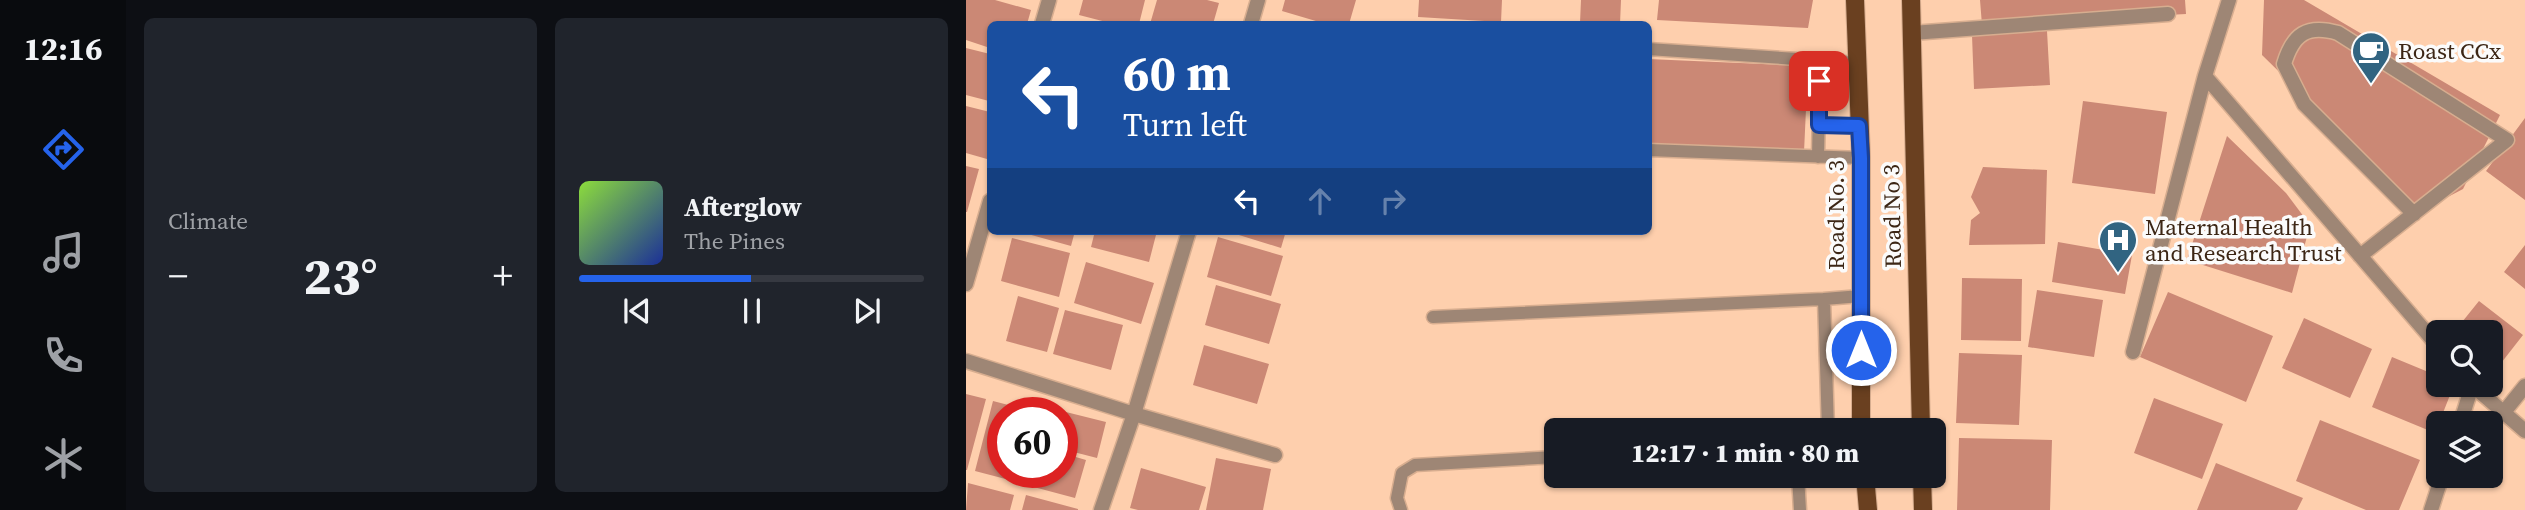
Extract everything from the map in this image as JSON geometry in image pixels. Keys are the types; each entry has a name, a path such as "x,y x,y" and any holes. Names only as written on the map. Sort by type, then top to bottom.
{"main road":[{"name":"Road No. 3","path":"1855,0 1861,158 1861,418"},
{"name":"Road No 3","path":"1911,0 1921,418"},
{"path":"1866,488 1868,510"},
{"path":"1922,488 1923,510"}],"street":[{"path":"1043,21 1049,0"},
{"path":"1252,21 1258,0"},
{"path":"2133,352 2205,76 2229,0"},
{"path":"1912,33 2168,13"},
{"path":"2361,256 2414,214 2507,140 2338,33 2323,29 2310,31 2297,38 2290,46 2284,64 2304,104 2414,214"},
{"path":"2205,76 2426,332"},
{"path":"966,284 987,211"},
{"path":"1101,510 1134,414 1188,235"},
{"path":"966,361 1275,455"},
{"path":"2504,412 2525,386"},
{"path":"2486,397 2525,430"},
{"path":"2431,510 2438,488"}],"lane":[{"path":"1652,49 1857,63"},
{"path":"1818,157 1820,59"},
{"path":"1819,125 1859,126"},
{"path":"1652,150 1861,158"},
{"path":"1433,317 1861,296"},
{"path":"1824,299 1828,418"},
{"path":"1401,510 1396,498 1402,473 1415,465 1544,458"},
{"path":"1799,488 1800,510"}],"building":[{"path":"966,0 995,0 1031,10 1028,21 987,21 987,47 966,40"},
{"path":"1083,0 1145,0 1140,21 1102,21 1079,15"},
{"path":"1157,0 1207,0 1219,3 1214,21 1151,21"},
{"path":"1285,0 1356,0 1350,21 1316,21 1282,11"},
{"path":"1419,0 1502,0 1501,21 1418,17"},
{"path":"1581,0 1621,0 1620,21 1580,21"},
{"path":"1659,0 1813,0 1808,28 1657,20"},
{"path":"1980,0 2185,0 2186,14 1982,25"},
{"name":"Roast CCx","path":"2264,0 2304,0 2500,115 2463,189 2421,211 2262,55"},
{"path":"2047,31 2050,85 1974,89 1972,35"},
{"path":"966,48 987,53 987,100 966,95"},
{"path":"1652,59 1808,66 1804,152 1652,145"},
{"path":"2083,101 2167,112 2155,194 2072,183"},
{"path":"966,106 987,111 987,159 966,153"},
{"path":"2525,118 2525,200 2486,171"},
{"path":"2227,136 2286,193 2310,225 2292,293 2187,260"},
{"path":"966,166 979,169 967,212 966,212"},
{"path":"1983,167 2047,170 2045,244 1969,245 1971,220 1980,213 1971,197"},
{"path":"1031,235 1074,235 1071,246"},
{"path":"1094,235 1156,235 1149,262 1091,247"},
{"path":"1239,235 1285,235 1281,248"},
{"path":"1218,237 1283,256 1271,296 1207,277"},
{"path":"1012,238 1070,253 1059,297 1001,281"},
{"path":"2058,242 2132,255 2125,294 2052,282"},
{"path":"2525,245 2525,289 2504,272"},
{"path":"1086,262 1154,283 1141,324 1074,303"},
{"path":"1962,278 2022,279 2021,341 1961,340"},
{"path":"1216,285 1281,304 1269,344 1205,325"},
{"path":"2037,290 2103,300 2094,357 2028,347"},
{"path":"2168,292 2273,336 2246,402 2140,357"},
{"path":"1018,296 1059,308 1047,352 1006,341"},
{"path":"2479,301 2523,335 2503,361 2503,320 2464,320"},
{"path":"1065,310 1123,325 1111,370 1053,354"},
{"path":"2304,318 2372,349 2350,398 2282,368"},
{"path":"1204,345 1269,364 1257,404 1193,385"},
{"path":"1959,353 2022,355 2019,425 1956,423"},
{"path":"2392,357 2426,371 2426,397 2449,397 2444,411 2426,411 2426,429 2372,407"},
{"path":"966,394 986,399 967,470 966,470"},
{"path":"2154,398 2223,424 2202,479 2134,453"},
{"path":"1078,415 1106,422 1097,458 1078,453"},
{"path":"2320,420 2420,460 2399,510 2366,510 2296,481"},
{"path":"987,424 987,474 975,471"},
{"path":"1959,438 2052,440 2050,510 1957,510"},
{"path":"1078,458 1086,460 1078,488"},
{"path":"1216,458 1271,469 1263,510 1206,510"},
{"path":"2216,463 2303,498 2297,510 2197,510"},
{"path":"1141,468 1206,487 1199,510 1130,508"},
{"path":"968,483 1014,495 1010,510 966,510"},
{"path":"1038,488 1078,488 1075,498"},
{"path":"1026,495 1078,509 1078,510 1022,510"}],"place":[{"name":"Roast CCx","path":"2371,85"},
{"name":"Maternal Health and Research Trust","path":"2118,274"}],"route":[{"path":"1819,81 1819,125 1859,126 1861,350"}]}
